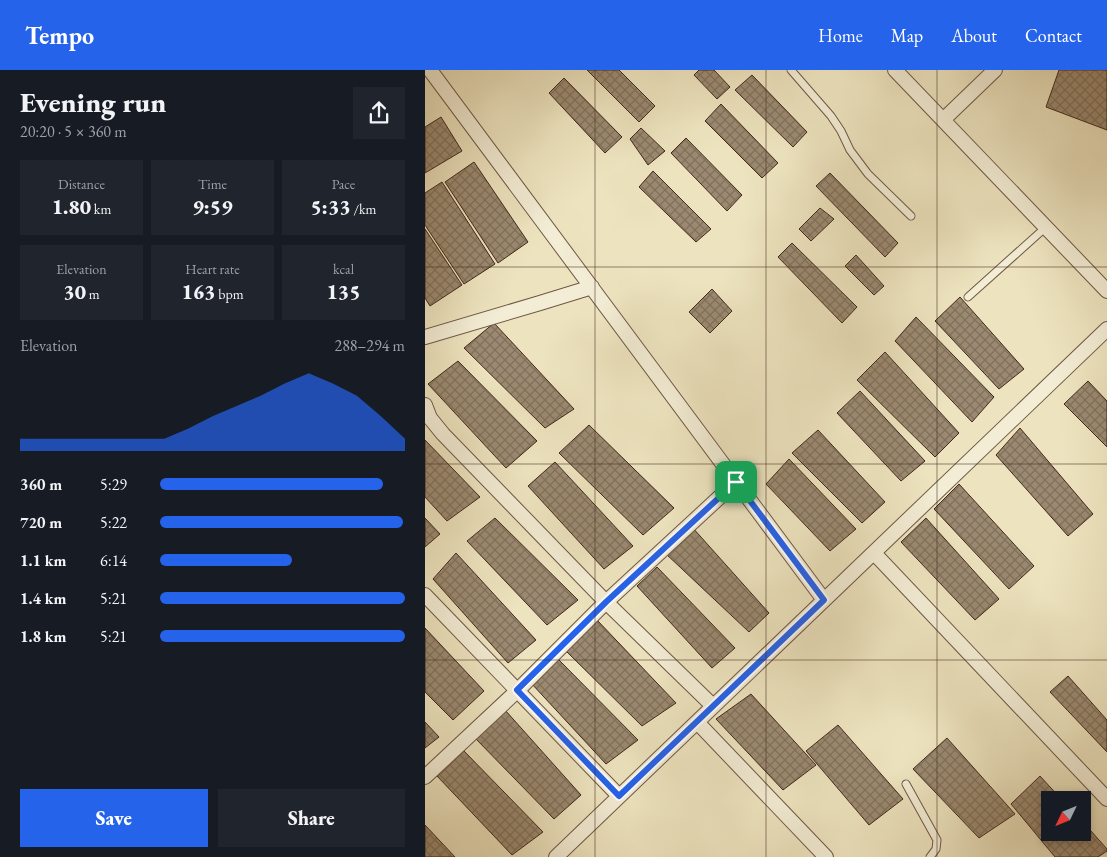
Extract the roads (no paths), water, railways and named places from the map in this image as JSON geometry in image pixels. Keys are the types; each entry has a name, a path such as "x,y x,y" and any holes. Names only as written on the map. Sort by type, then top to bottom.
{"street":[{"path":"430,70 824,600"},
{"path":"895,70 1107,291"},
{"path":"943,120 995,70"},
{"path":"425,337 592,287"},
{"path":"556,857 1107,329"},
{"path":"425,405 430,418 443,434 606,602 713,706"},
{"path":"425,777 606,602 736,482"},
{"path":"874,553 1107,799"},
{"path":"425,595 619,796"},
{"path":"697,722 826,857"}],"lane":[{"path":"791,70 831,116 841,131 849,150 868,174 911,216"},
{"path":"968,297 1046,227"},
{"path":"906,784 937,840 937,849 930,857"}]}
